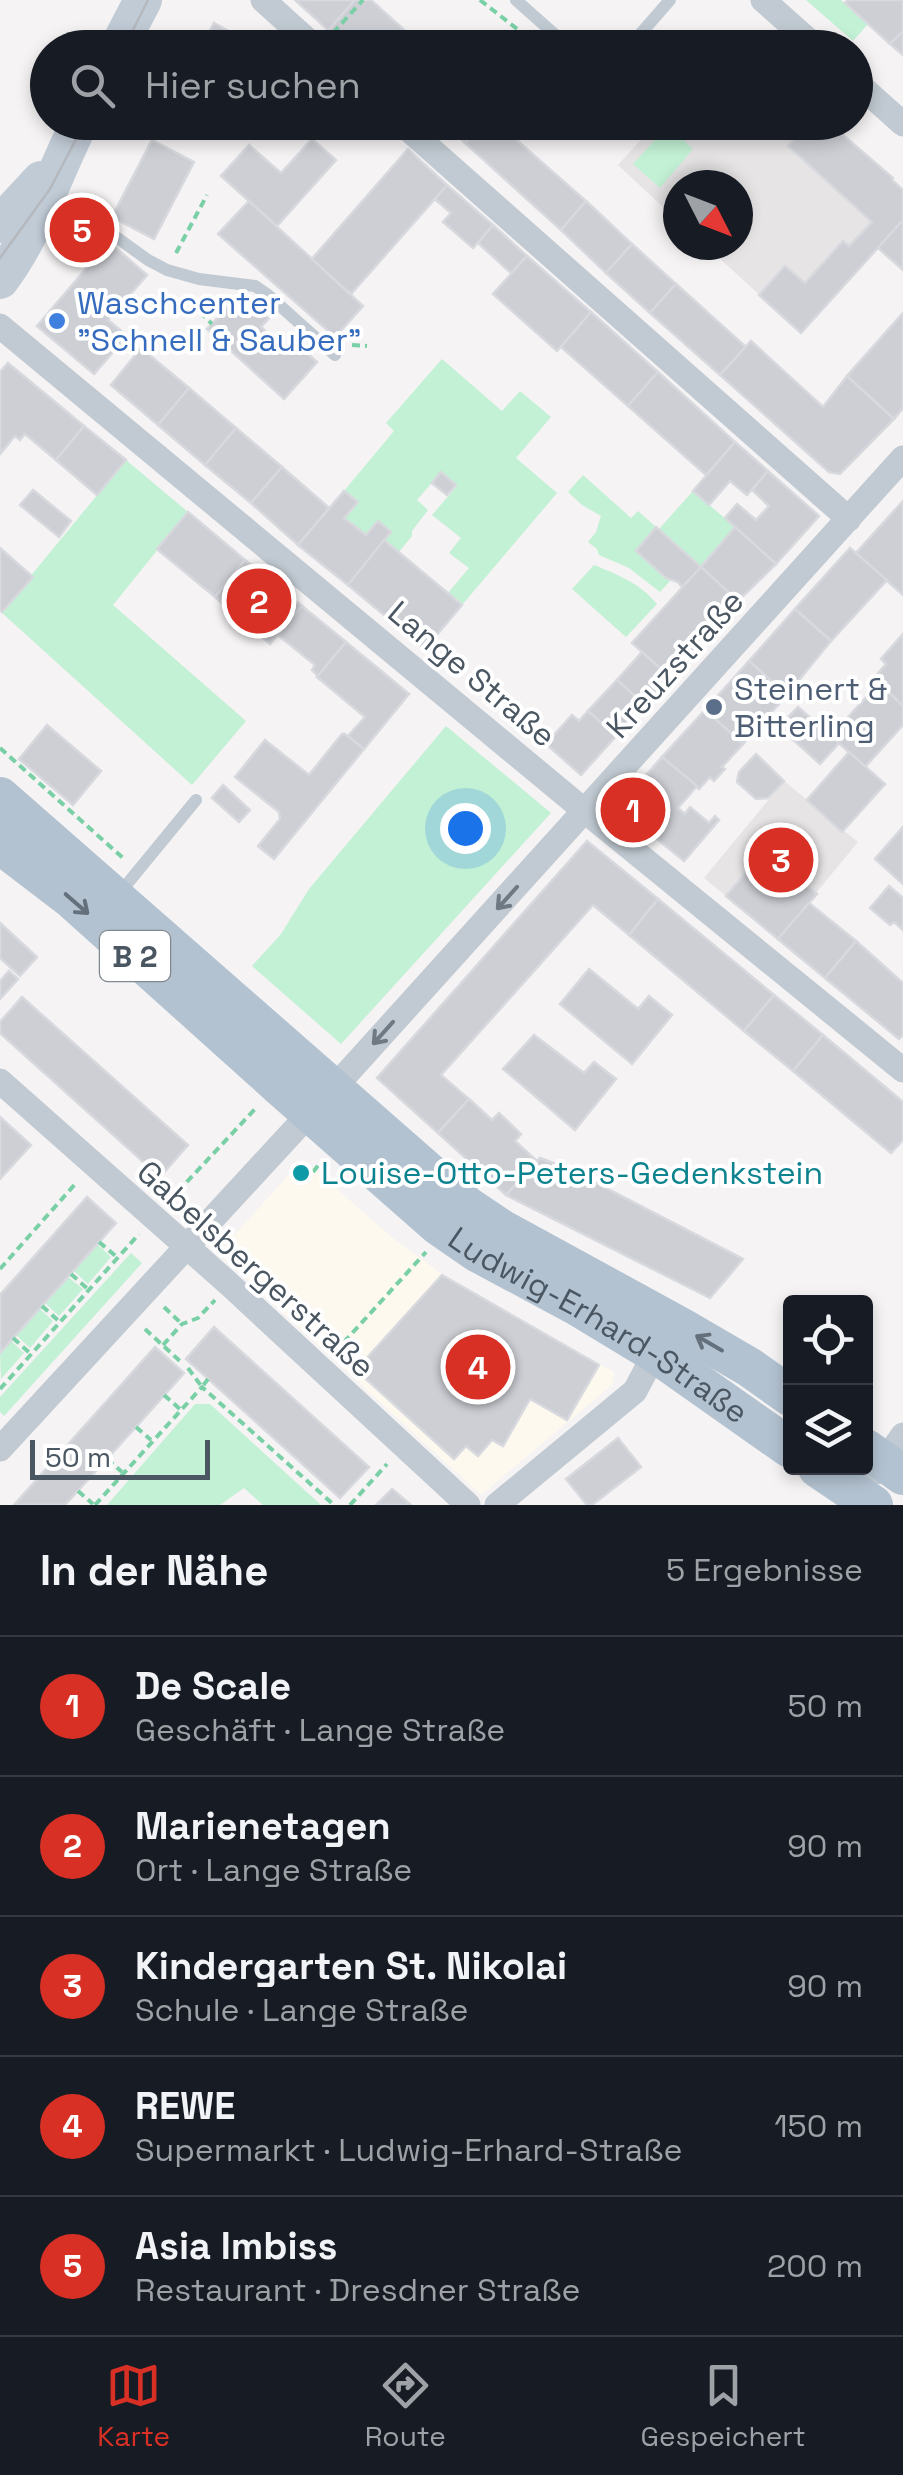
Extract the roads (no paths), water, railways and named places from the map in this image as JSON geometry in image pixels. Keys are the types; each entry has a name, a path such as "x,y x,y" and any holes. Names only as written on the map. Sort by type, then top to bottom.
{"main road":[{"path":"127,30 143,0"},
{"path":"0,280 71,140"},
{"name":"Ludwig-Erhard-Straße","path":"0,796 116,897 446,1230 477,1252 654,1353 783,1443"},
{"name":"Ludwig-Erhard-Straße","path":"0,844 321,1102 468,1208 749,1366 783,1391"},
{"path":"828,1475 867,1502"}],"street":[{"path":"263,0 303,30"},
{"path":"763,0 797,30"},
{"path":"873,97 903,124"},
{"path":"420,140 849,520"},
{"name":"Lange Straße","path":"0,326 903,1070"},
{"name":"Kreuzstraße","path":"2,1444 586,812 903,458"},
{"name":"Gabelsbergerstraße","path":"0,1081 230,1284 468,1505"},
{"path":"497,1505 635,1390 654,1353"},
{"path":"867,1502 889,1455"}],"lane":[{"path":"516,0 550,30"},
{"path":"644,30 670,0"},
{"path":"285,30 289,23"},
{"path":"55,174 84,212 148,260 198,279 255,286 335,355"},
{"path":"116,897 196,800"}],"tram line":[{"path":"133,30 148,0"},
{"path":"0,258 50,189 76,140"}],"place":[{"name":"Asia Imbiss","path":"82,230"},
{"name":"Waschcenter \"Schnell & Sauber\"","path":"57,321"},
{"name":"Marienetagen","path":"259,601"},
{"name":"Steinert & Bitterling","path":"714,707"},
{"name":"De Scale","path":"633,810"},
{"name":"Kindergarten St. Nikolai","path":"781,860"},
{"name":"Louise-Otto-Peters-Gedenkstein","path":"301,1173"},
{"name":"REWE","path":"478,1367"}]}
